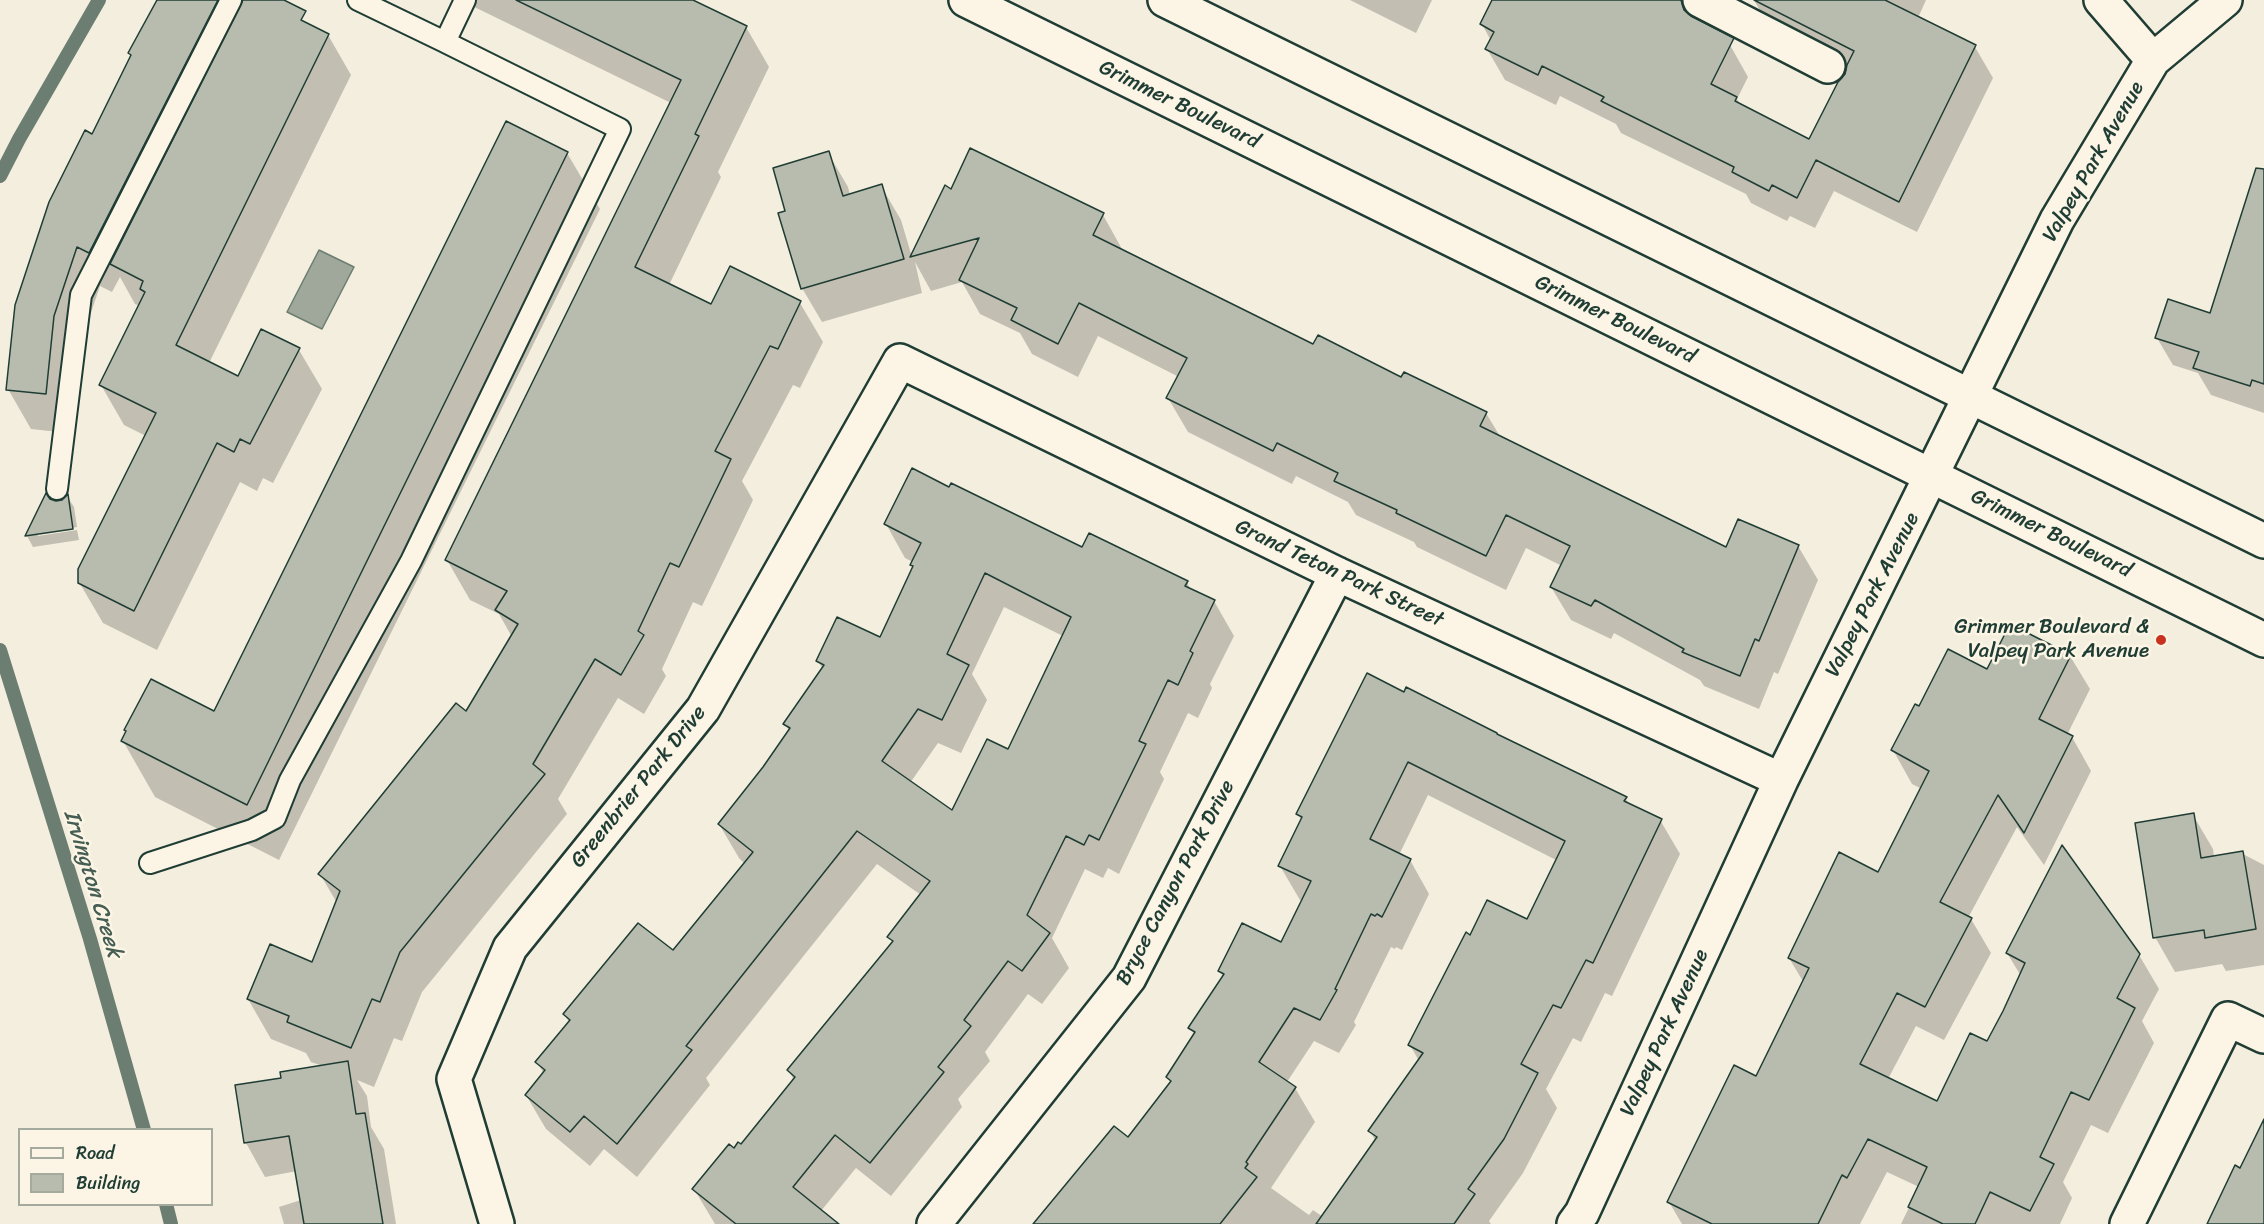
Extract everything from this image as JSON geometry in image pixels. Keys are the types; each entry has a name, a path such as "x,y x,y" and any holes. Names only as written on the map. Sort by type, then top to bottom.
{"street":[{"name":"Grimmer Boulevard","path":"966,0 2264,640"},
{"path":"1165,0 2264,541"},
{"path":"1700,0 1828,66"},
{"path":"2101,0 2153,60"},
{"name":"Valpey Park Avenue","path":"1585,1220 1780,780 1933,475 2057,220 2153,60 2226,0"},
{"name":"Grand Teton Park Street","path":"900,361 1337,574 1780,780"},
{"name":"Greenbrier Park Drive","path":"497,1224 454,1078 510,948 703,709 900,361"},
{"name":"Bryce Canyon Park Drive","path":"934,1224 1129,978 1337,574"},
{"path":"2127,1224 2228,1019 2264,1036"}],"lane":[{"path":"57,489 81,295 231,0"},
{"path":"150,864 252,830 275,818 290,780 411,561 620,129 358,0"},
{"path":"445,42 465,0"}],"shaded area":[{"path":"319,250 354,267 322,329 287,312"}],"building":[{"path":"157,0 218,0 89,253 77,247 54,316 46,394 6,390 15,305 49,202 85,130 92,134 131,55 128,53"},
{"path":"243,0 284,0 306,11 301,20 329,34 176,345 238,376 261,329 300,348 250,444 240,439 234,452 217,443 134,611 78,583 78,569 156,413 99,385 145,292 140,289 143,281 110,264"},
{"path":"516,0 693,0 747,26 695,134 699,136 635,267 711,304 730,266 801,301 778,349 770,346 715,451 731,459 679,567 670,563 638,631 644,635 621,675 595,659 533,764 545,774 400,952 380,1002 372,999 351,1048 287,1022 289,1016 247,999 270,944 312,962 340,891 318,874 456,703 466,711 518,624 495,610 507,591 445,560 681,80"},
{"path":"1492,0 1681,0 1684,10 1691,16 1734,38 1711,84 1737,97 1735,101 1809,139 1838,82 1845,74 1854,51 1754,0 1885,0 1976,45 1899,202 1816,160 1797,198 1772,185 1769,191 1732,172 1734,167 1601,101 1604,97 1542,66 1538,75 1485,49 1494,32 1480,24"},
{"path":"506,121 568,152 247,805 121,741 126,731 124,730 151,679 214,711"},
{"path":"970,148 1104,213 1093,235 1313,344 1318,335 1401,377 1404,372 1487,412 1480,426 1726,547 1738,519 1799,545 1759,641 1755,639 1740,676 1682,652 1684,649 1595,600 1591,606 1550,587 1570,546 1506,515 1486,556 1396,513 1397,510 1334,481 1338,473 1277,443 1273,451 1166,398 1187,358 1079,303 1058,344 1011,320 1017,308 959,280 979,238 910,257 945,185 951,189"},
{"path":"829,151 843,196 882,184 904,259 801,289 778,213 785,211 773,168"},
{"path":"2256,168 2264,169 2264,384 2252,380 2250,386 2193,368 2199,352 2155,338 2168,299 2210,313"},
{"path":"912,468 949,487 951,483 1082,547 1089,533 1188,581 1185,586 1215,600 1190,651 1193,653 1178,685 1168,680 1139,741 1146,744 1099,840 1089,835 1084,845 1066,836 1027,915 1050,933 1022,971 1008,961 964,1020 971,1026 938,1067 944,1072 870,1163 835,1135 793,1187 839,1224 736,1224 692,1189 729,1144 734,1148 738,1142 741,1144 795,1077 787,1070 893,941 887,937 930,881 857,831 686,1046 692,1050 617,1144 584,1116 570,1132 525,1095 545,1070 535,1062 570,1020 563,1014 638,923 673,950 753,852 718,824 790,728 783,724 824,665 816,661 837,617 880,637 913,566 910,565 921,543 884,524","holes":["985,573 1071,617 1008,749 987,739 952,810 882,761 918,709 942,720 969,665 947,654"]},
{"path":"46,493 50,499 56,501 62,500 68,494 73,529 25,536"},
{"path":"2010,624 2071,655 2039,719 2073,736 2024,833 1998,795 1940,902 1972,918 1925,1007 1897,993 1860,1064 1937,1101 1970,1033 1987,1041 2003,1011 2025,963 2006,953 2062,845 2140,954 2117,998 2135,1008 2089,1100 2071,1092 2040,1157 2054,1164 2030,1211 1990,1192 1975,1224 1943,1224 1908,1207 1927,1167 1868,1139 1847,1178 1842,1175 1818,1224 1712,1224 1667,1202 1734,1065 1756,1076 1809,968 1788,958 1839,852 1878,872 1929,771 1891,750 1915,704 1919,706 1948,649 1987,669"},
{"path":"1367,673 1404,692 1406,687 1627,797 1624,801 1662,819 1593,963 1586,960 1561,1008 1553,1005 1521,1064 1538,1073 1504,1139 1468,1189 1475,1194 1454,1224 1316,1224 1377,1137 1368,1131 1423,1053 1408,1045 1466,932 1470,935 1487,900 1527,919 1565,841 1408,762 1370,839 1411,859 1382,917 1371,914 1335,989 1337,990 1320,1020 1294,1008 1259,1062 1296,1087 1246,1162 1248,1164 1245,1168 1257,1177 1220,1224 1033,1224 1114,1126 1128,1137 1171,1081 1166,1077 1195,1032 1188,1028 1224,974 1218,971 1242,923 1281,942 1311,881 1278,866 1302,817 1296,814"},
{"path":"2194,813 2201,858 2243,851 2256,929 2205,938 2204,930 2153,938 2135,823"},
{"path":"348,1061 356,1114 365,1113 383,1224 304,1224 289,1136 244,1143 235,1085 281,1078 280,1072"},
{"path":"2264,1119 2264,1224 2207,1224 2235,1165 2240,1168"}],"waterway":[{"name":"Irvington Creek","path":"0,176 99,0"},
{"name":"Irvington Creek","path":"0,650 90,939 143,1128"},
{"name":"Irvington Creek","path":"166,1206 171,1224"}],"place":[{"name":"Grimmer Boulevard & Valpey Park Avenue","path":"2161,640"}]}
